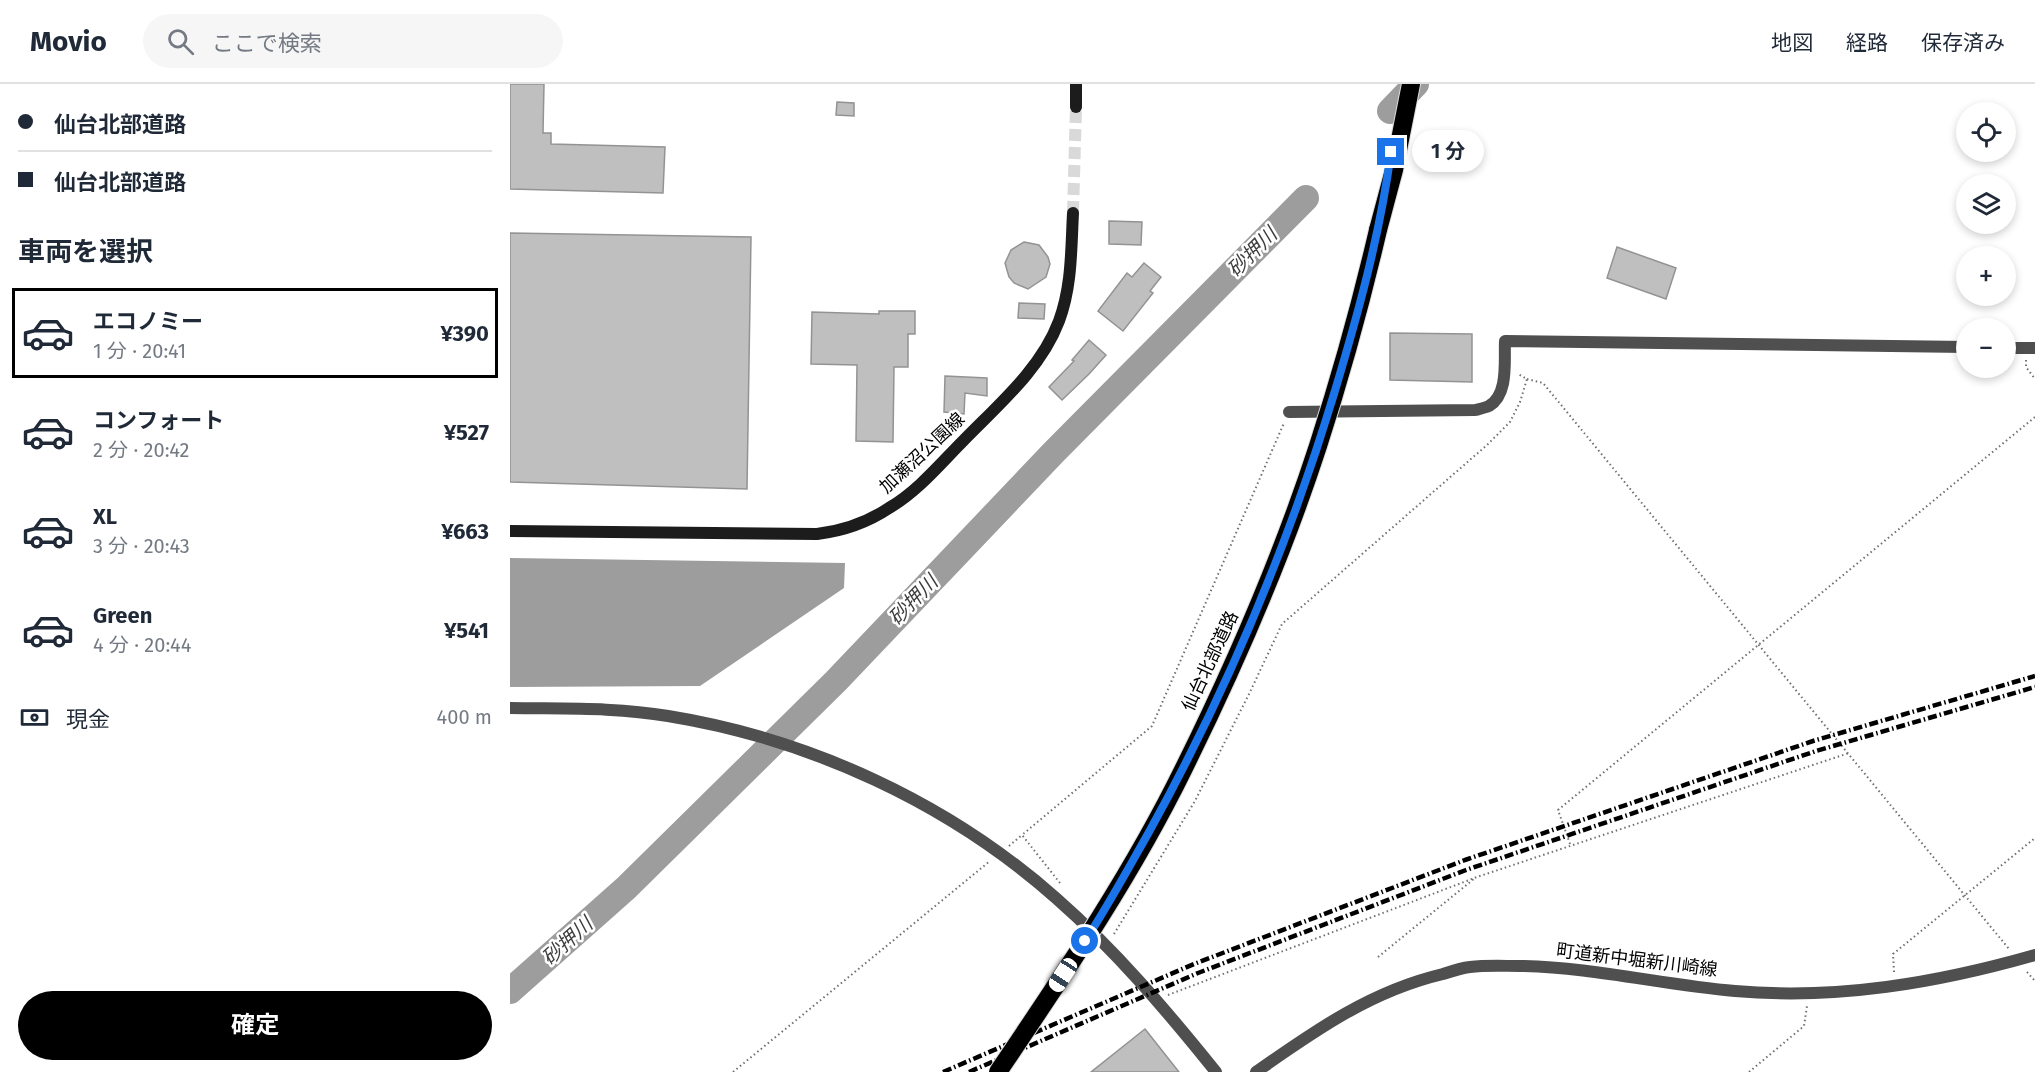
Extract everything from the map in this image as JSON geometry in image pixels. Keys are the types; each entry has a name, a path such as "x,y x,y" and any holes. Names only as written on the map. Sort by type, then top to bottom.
{"highway":[{"name":"仙台北部道路","path":"1378,230 1398,84"},
{"name":"仙台北部道路","path":"998,1072 1107,908 1183,771 1238,655 1271,576 1318,447 1362,297 1394,170 1411,84"}],"main road":[{"path":"1076,84 1076,107"},
{"name":"加瀬沼公園線","path":"510,531 817,534 856,524 888,510 914,490 1015,387 1044,351 1059,322 1069,288 1072,213"}],"street":[{"path":"1289,412 1475,410 1488,407 1498,398 1504,382 1505,341 1956,347"},
{"path":"510,708 611,710 666,716 745,732 824,758 935,811 1000,853 1055,897 1106,946 1156,1000 1216,1072"},
{"name":"町道新中堀新川崎線","path":"1256,1072 1322,1026 1371,999 1422,979 1469,967 1557,967 1735,991 1808,994 1894,987 1964,974 2035,955"}],"path":[{"path":"2030,348 2026,367 2035,379"},
{"path":"1504,368 1544,383 2035,981"},
{"path":"1106,946 1195,801 1282,624 1487,445 1510,422 1520,402 1527,378"},
{"path":"1055,897 1060,883 1022,835 1152,726 1289,412"},
{"path":"1571,845 1558,810 2035,417"},
{"path":"1156,1000 1477,877 1849,753"},
{"path":"1894,987 1893,954 2035,838"},
{"path":"733,1072 1000,853"},
{"path":"1378,957 1477,877"},
{"path":"1749,1072 1804,1026 1808,994"}],"shaded area":[{"path":"510,558 845,563 844,588 700,686 510,687"}],"building":[{"path":"510,84 544,84 543,133 551,133 551,144 665,147 663,193 510,189"},
{"path":"837,102 854,103 854,116 836,115"},
{"path":"1109,221 1142,222 1141,245 1109,244"},
{"path":"510,233 751,237 747,489 510,482"},
{"path":"1024,242 1039,245 1050,264 1046,277 1028,289 1014,283 1009,277 1005,263 1011,250"},
{"path":"1617,247 1676,268 1666,299 1607,278"},
{"path":"1144,263 1161,277 1150,291 1153,293 1123,331 1098,311 1127,273 1132,277"},
{"path":"1019,303 1045,304 1044,319 1018,318"},
{"path":"879,311 915,311 915,334 908,334 908,367 894,367 893,442 856,441 857,365 811,364 812,312 879,314"},
{"path":"1390,333 1472,334 1472,382 1390,380"},
{"path":"1089,340 1106,355 1062,400 1049,387 1074,361 1072,360"},
{"path":"945,376 987,378 987,396 965,393 964,414 944,412"},
{"path":"1145,1029 1179,1072 1091,1072"}],"waterway":[{"name":"砂押川","path":"1390,111 1416,84"},
{"name":"砂押川","path":"510,991 626,888 836,681 1054,452 1306,198"}],"tunnel":[{"path":"1073,213 1076,107"}],"railway":[{"path":"943,1072 1194,964 1465,860 1813,741 2035,676"},
{"path":"969,1072 1198,973 1466,870 1816,751 2035,687"}],"route":[{"path":"1085,941 1107,908 1183,771 1238,655 1267,586 1318,447 1346,355 1378,230 1391,152"}]}
